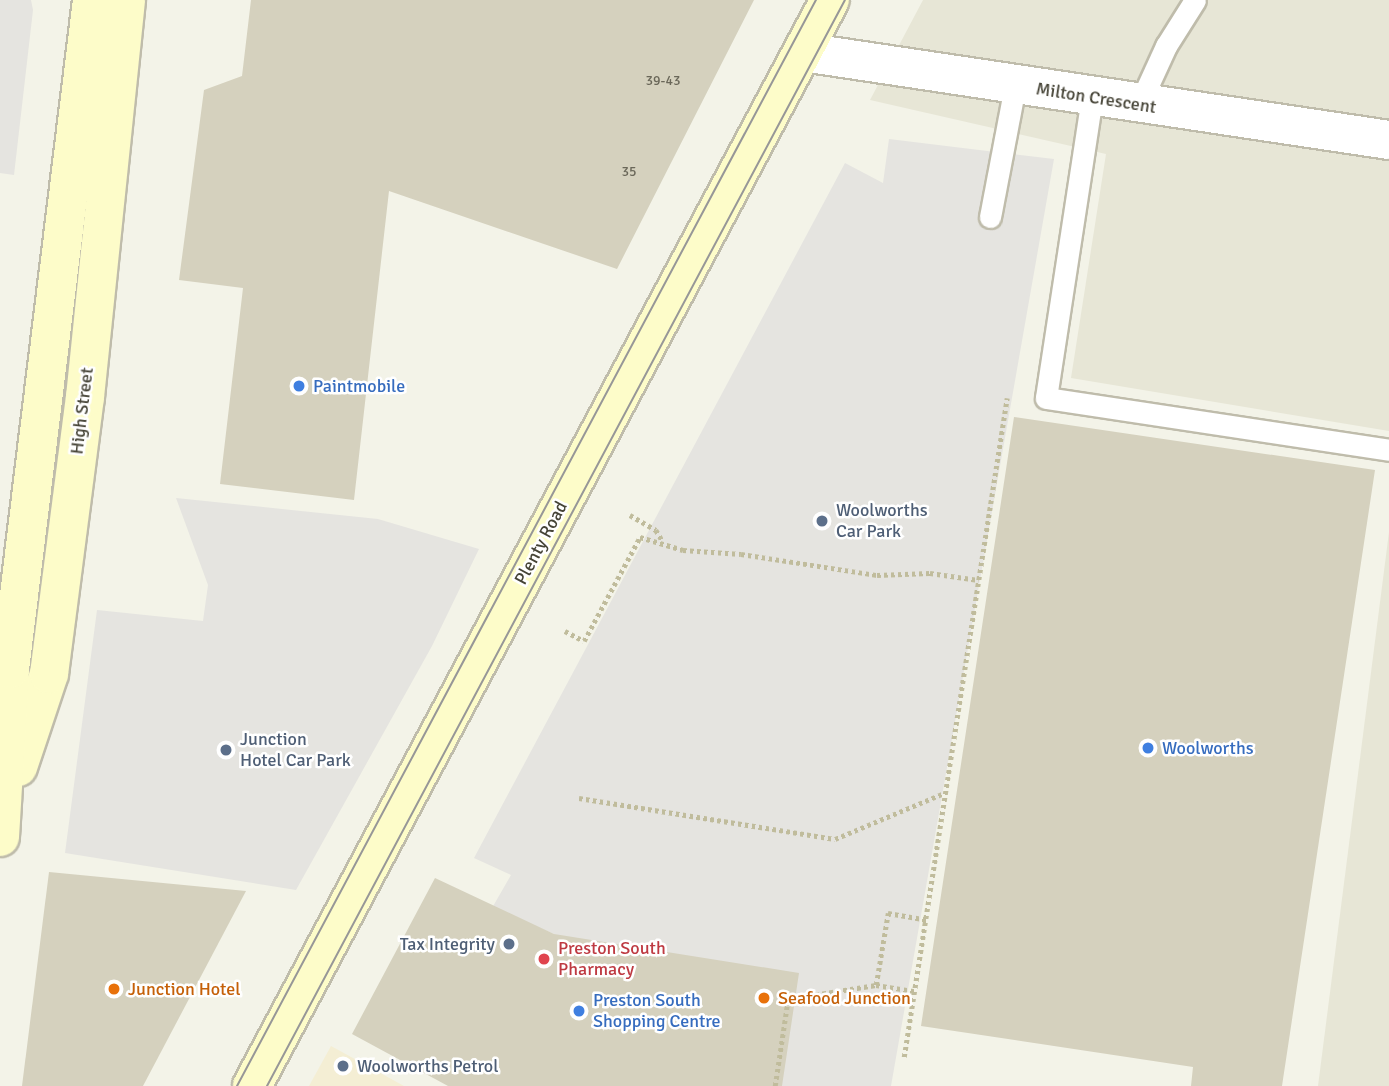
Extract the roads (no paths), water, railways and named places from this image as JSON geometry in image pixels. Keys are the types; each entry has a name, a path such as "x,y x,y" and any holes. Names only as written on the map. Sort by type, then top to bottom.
{"main road":[{"name":"High Street","path":"1,826 48,674 85,397 97,97 92,0"},
{"name":"High Street","path":"1,826 10,670 44,393 97,97 126,0"},
{"name":"Plenty Road","path":"252,1086 830,0"},
{"path":"44,393 85,397"}],"street":[{"name":"Milton Crescent","path":"803,52 1139,105 1389,140"}],"lane":[{"path":"1139,105 1166,46 1195,0"},
{"path":"990,217 1015,86"},
{"path":"1092,97 1046,398 1389,450"}],"tram line":[{"path":"237,1086 816,0"},
{"path":"267,1086 845,0"}],"place":[{"name":"Paintmobile","path":"299,386"},
{"name":"Woolworths Car Park","path":"822,521"},
{"name":"Woolworths","path":"1148,748"},
{"name":"Junction Hotel Car Park","path":"226,750"},
{"name":"Tax Integrity","path":"509,944"},
{"name":"Preston South Pharmacy","path":"544,959"},
{"name":"Junction Hotel","path":"114,989"},
{"name":"Seafood Junction","path":"764,998"},
{"name":"Preston South Shopping Centre","path":"579,1011"},
{"name":"Woolworths Petrol","path":"343,1066"}]}
